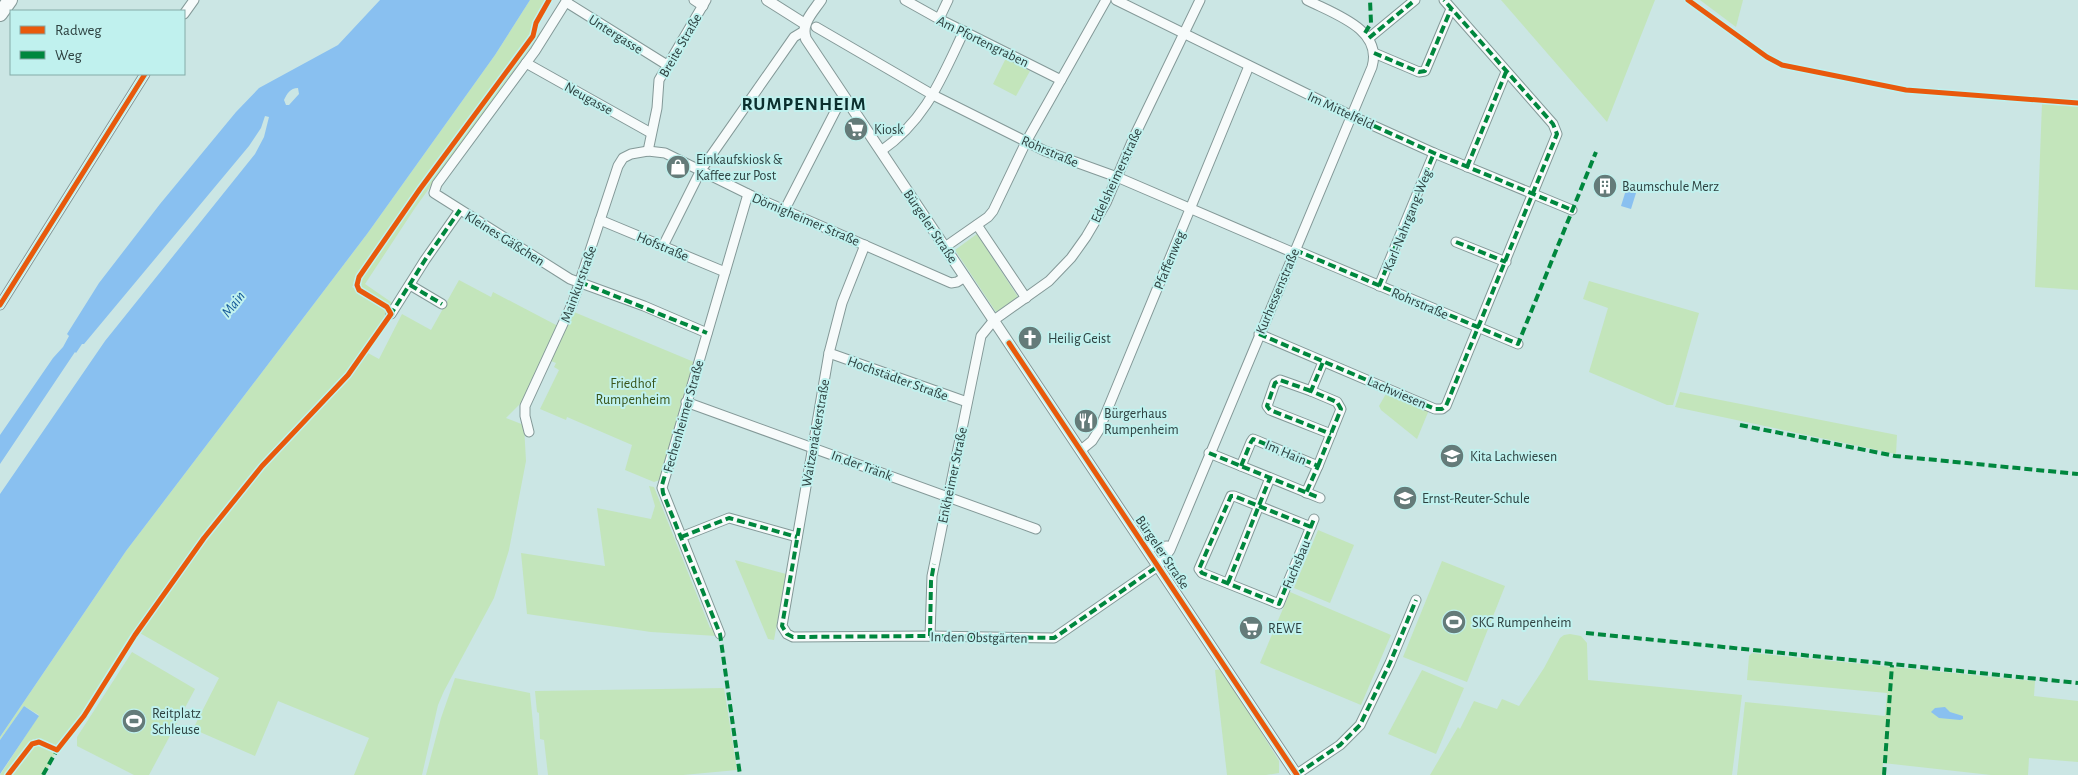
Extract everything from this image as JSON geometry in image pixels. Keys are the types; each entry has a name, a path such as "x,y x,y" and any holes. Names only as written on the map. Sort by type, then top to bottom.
{"main road":[{"path":"0,14 10,0"}],"street":[{"path":"185,13 194,0"},
{"path":"694,0 704,3"},
{"path":"767,0 804,28"},
{"path":"663,246 701,170 794,37 804,28 821,0"},
{"name":"Am Pfortengraben","path":"905,0 938,19 1061,80"},
{"path":"938,19 948,0"},
{"path":"945,247 993,211 1026,142 1106,0"},
{"name":"Im Mittelfeld","path":"1116,0 1352,116 1434,153 1572,210"},
{"name":"Edelsheimerstraße","path":"994,320 1048,281 1077,250 1103,210 1130,146 1200,0"},
{"path":"1307,0 1357,27 1369,38 1374,53 1419,72 1424,71 1451,9"},
{"path":"1369,38 1415,0"},
{"name":"Lachwiesen","path":"1259,334 1435,409 1442,409 1446,406 1556,140 1556,131 1553,124 1515,79 1506,72 1444,0"},
{"path":"526,63 567,1"},
{"name":"Untergasse","path":"567,1 667,65"},
{"name":"Breite Straße","path":"648,151 657,108 658,85 667,65 704,3"},
{"name":"Rohrstraße","path":"816,27 933,95 1050,153 1117,177 1518,344"},
{"name":"Bürgeler Straße","path":"804,28 806,39 843,96 1297,775 1348,739 1360,725 1390,663 1416,600"},
{"path":"881,152 905,132 924,110 964,32"},
{"name":"Kurhessenstraße","path":"1156,563 1170,545 1352,116 1372,67 1374,53"},
{"name":"Neugasse","path":"526,63 651,133"},
{"name":"Kleines Gäßchen","path":"526,63 437,184 434,190 437,196 570,279 644,306 707,333"},
{"name":"Pfaffenweg","path":"1081,450 1092,441 1099,430 1249,66"},
{"path":"1467,167 1506,72"},
{"path":"0,305 144,75"},
{"path":"785,209 843,96"},
{"name":"Dörnigheimer Straße","path":"648,151 664,153 748,194 951,283 965,277"},
{"name":"Mainkurstraße","path":"529,432 525,416 526,406 564,324 620,161 631,154 648,151"},
{"name":"Karl-Nahrgang-Weg","path":"1379,286 1434,153"},
{"name":"Fechenheimer Straße","path":"720,634 662,488 748,194"},
{"path":"391,314 460,210"},
{"name":"Hofstraße","path":"600,220 725,272"},
{"path":"977,224 1026,298"},
{"path":"1456,242 1506,262"},
{"name":"Waitzenäckerstraße","path":"782,626 829,353 842,303 866,245"},
{"path":"410,285 442,304"},
{"name":"Enkheimer Straße","path":"930,636 932,576 967,402 980,340 983,333 994,320"},
{"name":"Hochstädter Straße","path":"829,353 967,402"},
{"path":"1311,391 1323,362"},
{"path":"1318,466 1331,434 1340,411 1340,406 1337,402 1311,391 1280,380 1275,382 1267,406 1270,410 1331,434"},
{"name":"In der Tränk","path":"686,402 812,446 1036,529"},
{"name":"Im Hain","path":"1241,466 1253,439 1318,466 1306,493"},
{"path":"1209,452 1320,498"},
{"path":"1228,583 1270,478"},
{"name":"Fuchsbau","path":"1234,496 1259,506 1313,523 1279,604 1202,573 1199,567 1229,497 1234,496"},
{"path":"680,537 729,518 797,537"},
{"path":"1144,544 1157,548 1170,545"},
{"name":"In den Obstgärten","path":"782,626 787,634 793,637 930,636 1054,638 1156,563"}],"green space":[{"path":"530,0 546,0 533,24 529,39 517,51 400,213 352,287 387,310 389,315 350,368 277,447 195,545 135,630 87,707 59,744 53,746 33,739 7,775 0,775 39,715 24,706 0,740 0,737 126,551 367,234 495,55"},
{"path":"1501,0 1655,0 1607,122"},
{"path":"1700,0 1743,0 1736,27"},
{"path":"545,27 415,208 365,284 394,304 391,307 360,288 358,284 364,272 424,185 526,47"},
{"path":"1006,58 1030,71 1016,96 993,84"},
{"path":"2042,103 2078,106 2078,290 2035,287"},
{"path":"977,234 1018,297 996,312 955,250"},
{"path":"459,280 491,297 493,292 558,326 525,399 506,418 524,425 526,461 509,550 494,598 438,705 422,775 354,775 369,738 278,701 255,756 193,729 219,678 138,632 216,526 266,466 368,353 379,359 402,314 431,330"},
{"path":"1589,281 1699,313 1673,405 1667,405 1589,372 1608,308 1583,299"},
{"name":"Friedhof Rumpenheim","path":"574,312 694,362 660,480 654,482 625,470 632,445 567,417 566,420 540,409 559,370 554,367 556,363 551,361"},
{"path":"1387,392 1429,410 1417,439 1381,410 1379,406"},
{"path":"1680,392 1897,435 1896,454 1675,407"},
{"path":"649,486 654,487 710,628 713,627 717,636 651,632 527,614 521,553 605,566 597,508 651,519 655,506"},
{"path":"1318,530 1354,545 1330,603 1294,588"},
{"path":"735,560 786,574 774,640 768,639"},
{"name":"SKG Rumpenheim","path":"1442,561 1505,586 1467,682 1403,657"},
{"path":"1290,592 1391,635 1361,705 1260,663"},
{"path":"1570,634 1581,636 1587,643 1588,680 1742,695 1732,775 1430,775 1458,727 1460,729 1474,701 1497,709 1502,699 1519,706 1544,668 1560,638"},
{"path":"132,652 195,689 149,775 134,775 77,746 77,737"},
{"path":"1752,653 2035,681 2034,696 2078,701 2078,762 2029,758 2028,775 1991,775 1883,763 1882,775 1737,775 1745,702 1885,716 1887,693 1747,680 1749,656"},
{"path":"1222,669 1279,761 1279,773 1227,775 1215,670"},
{"path":"1422,670 1464,688 1436,754 1388,734"},
{"path":"455,678 530,693 538,775 426,775 441,718"},
{"path":"724,688 737,770 683,775 548,775 544,740 540,739 539,713 537,712 535,691"},
{"path":"39,742 57,750 44,775 9,775 28,747"}],"water":[{"name":"Main","path":"380,0 530,0 495,55 367,234 126,551 0,737 0,494 105,341 255,154 264,137 269,117 265,116 261,128 249,146 84,344 75,352 0,464 0,435 53,358 63,347 69,336 67,334 99,283 160,204 236,112 259,88 338,45","holes":["298,88 299,94 289,105 286,105 284,100 291,90"]},
{"path":"1626,190 1636,193 1631,209 1621,206"},
{"path":"24,706 39,716 0,774 0,740"},
{"path":"1945,707 1950,712 1963,716 1963,719 1939,718 1931,712 1935,708"}],"marked path":[{"path":"1365,33 1371,23 1370,0"},
{"path":"1369,38 1415,0"},
{"path":"1259,334 1435,409 1442,409 1446,406 1557,134 1553,124 1444,0"},
{"path":"1374,53 1419,72 1425,71 1451,9"},
{"path":"1467,167 1506,72"},
{"path":"1352,116 1434,153 1572,210"},
{"path":"1295,250 1518,344 1596,152"},
{"path":"1379,286 1434,153"},
{"path":"391,312 391,314 425,260 460,210"},
{"path":"1456,242 1506,262"},
{"path":"580,282 707,333"},
{"path":"410,285 442,304"},
{"path":"1318,466 1341,409 1337,402 1311,391 1323,362"},
{"path":"1311,391 1280,380 1275,383 1267,406 1270,410 1331,434"},
{"path":"1740,425 1895,456 2078,474"},
{"path":"1241,466 1253,439 1258,441 1318,466 1306,493"},
{"path":"1209,453 1320,498"},
{"path":"668,465 662,485 663,493 720,634 740,775"},
{"path":"1228,583 1270,478"},
{"path":"1311,527 1234,496 1231,496 1199,569 1202,573 1279,604 1314,519"},
{"path":"681,537 729,518 797,537"},
{"path":"799,528 782,626 787,634 793,637 930,636 1054,638 1158,566"},
{"path":"930,636 931,581 934,564"},
{"path":"1297,774 1340,745 1360,725 1390,663 1416,600"},
{"path":"1586,633 2078,683"},
{"path":"1884,775 1892,665"},
{"path":"43,775 57,750 54,749"}],"cycle path":[{"path":"8,775 32,744 39,742 57,750 84,716 135,635 204,538 262,466 348,375 391,314 387,307 359,290 357,285 359,277 420,189 533,36 536,23 549,0"},
{"path":"1688,0 1767,57 1782,65 1906,90 2078,103"},
{"path":"0,305 144,75"},
{"path":"1009,343 1297,775"}],"place":[{"name":"Kiosk","path":"856,129"},
{"name":"Einkaufskiosk & Kaffee zur Post","path":"678,167"},
{"name":"Baumschule Merz","path":"1605,186"},
{"name":"Heilig Geist","path":"1030,338"},
{"name":"Bürgerhaus Rumpenheim","path":"1086,421"},
{"name":"Kita Lachwiesen","path":"1452,456"},
{"name":"Ernst-Reuter-Schule","path":"1405,498"},
{"name":"SKG Rumpenheim","path":"1454,622"},
{"name":"REWE","path":"1251,628"},
{"name":"Reitplatz Schleuse","path":"134,721"}],"district":[{"name":"RUMPENHEIM","path":"804,103"}]}
